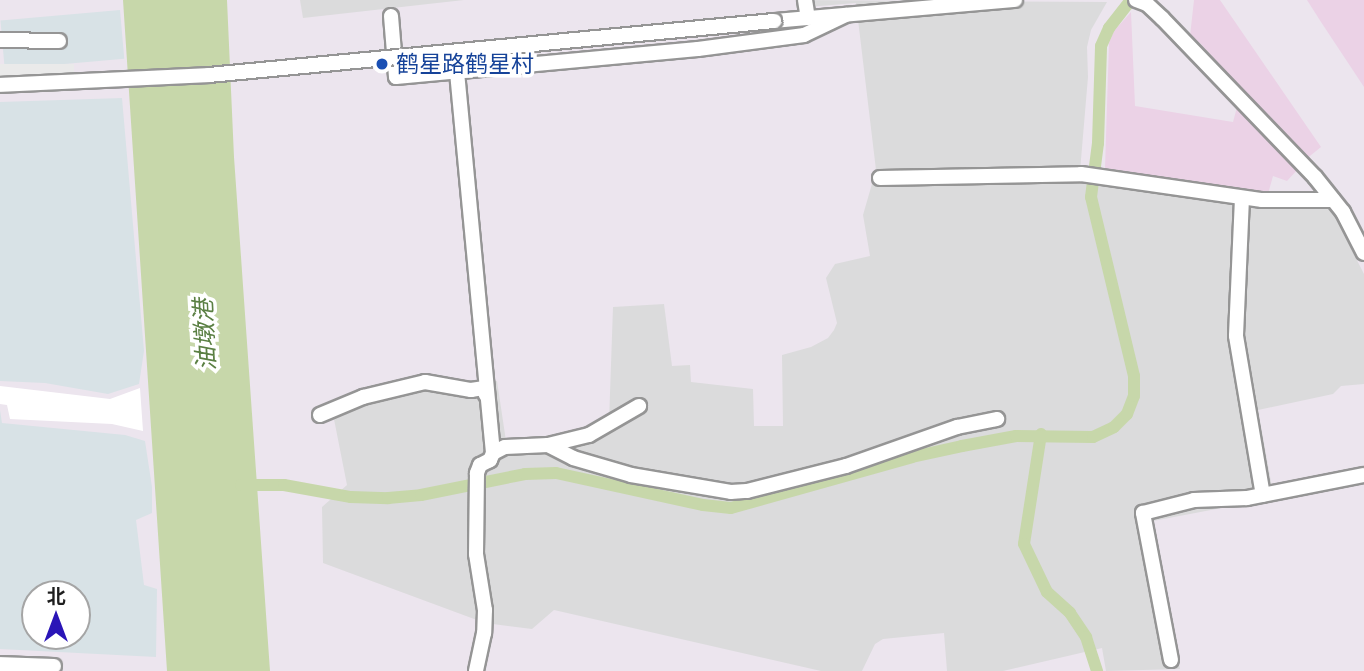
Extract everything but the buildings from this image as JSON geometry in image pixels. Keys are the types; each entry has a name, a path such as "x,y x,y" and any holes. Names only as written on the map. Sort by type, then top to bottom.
{"street":[{"path":"805,0 808,18"},
{"path":"0,85 209,75 1015,0"},
{"path":"1142,2 1274,134 1333,200 1364,253"},
{"path":"391,16 396,76 698,49 804,35 846,15"},
{"path":"0,40 59,41"},
{"path":"457,72 486,395 494,453"},
{"path":"880,178 1081,174 1242,198 1333,200"},
{"path":"1242,198 1236,336 1263,495"},
{"path":"320,415 363,397 425,382 471,390 483,388 486,395"},
{"path":"476,671 484,633 485,610 476,554 477,473 480,465 505,447 548,444 589,435 639,406"},
{"path":"548,444 573,458 631,475 731,492 747,491 846,466 957,427 997,419"},
{"path":"1171,660 1143,513 1194,500 1263,495 1364,475"},
{"path":"0,664 54,666"}],"shaded area":[{"path":"300,0 464,0 303,18"},
{"path":"796,0 1107,2 1091,30 1087,47 1088,77 1079,183 1231,203 1328,207 1334,215 1364,274 1364,384 1341,386 1333,394 1258,410 1274,498 1153,521 1180,669 1106,671 1102,648 1003,671 947,671 944,633 883,639 875,644 862,671 821,671 554,610 532,629 485,623 323,563 322,507 347,485 331,404 421,378 446,377 471,384 497,381 506,441 512,443 584,434 609,422 613,307 664,304 672,366 690,365 691,382 753,389 754,426 783,426 782,355 811,347 828,338 834,330 837,323 826,278 835,264 870,256 863,215 876,170 856,3 796,8"},
{"path":"1194,0 1220,0 1321,147 1305,160 1201,44 1190,36"},
{"path":"1307,0 1364,0 1364,87 1321,22"},
{"path":"120,10 124,59 5,69 0,20"},
{"path":"1131,12 1135,106 1233,122 1237,107 1298,169 1287,181 1273,176 1268,194 1105,168 1109,43 1114,31"},
{"path":"0,64 74,64 74,76 0,76"},
{"path":"122,98 144,351 139,384 108,394 45,383 0,381 0,102"},
{"path":"0,410 2,423 125,435 145,441 152,487 152,513 136,520 144,585 157,589 156,657 0,649"}],"water":[{"name":"油墩港","path":"123,0 227,0 234,157 270,671 167,671"}],"pier":[{"path":"0,386 110,399 140,388 143,431 112,424 10,419 7,405 0,404"}],"waterway":[{"path":"241,485 284,485 351,497 388,498 421,495 525,474 556,473 703,505 731,508 912,457 962,446 1016,436 1093,437 1114,427 1127,414 1134,396 1134,376 1091,197 1098,143 1101,46 1109,28 1131,0"},
{"path":"1041,434 1024,544 1047,592 1070,613 1086,637 1097,671"}],"place":[{"name":"鹤星路鹤星村","path":"382,64"}]}
